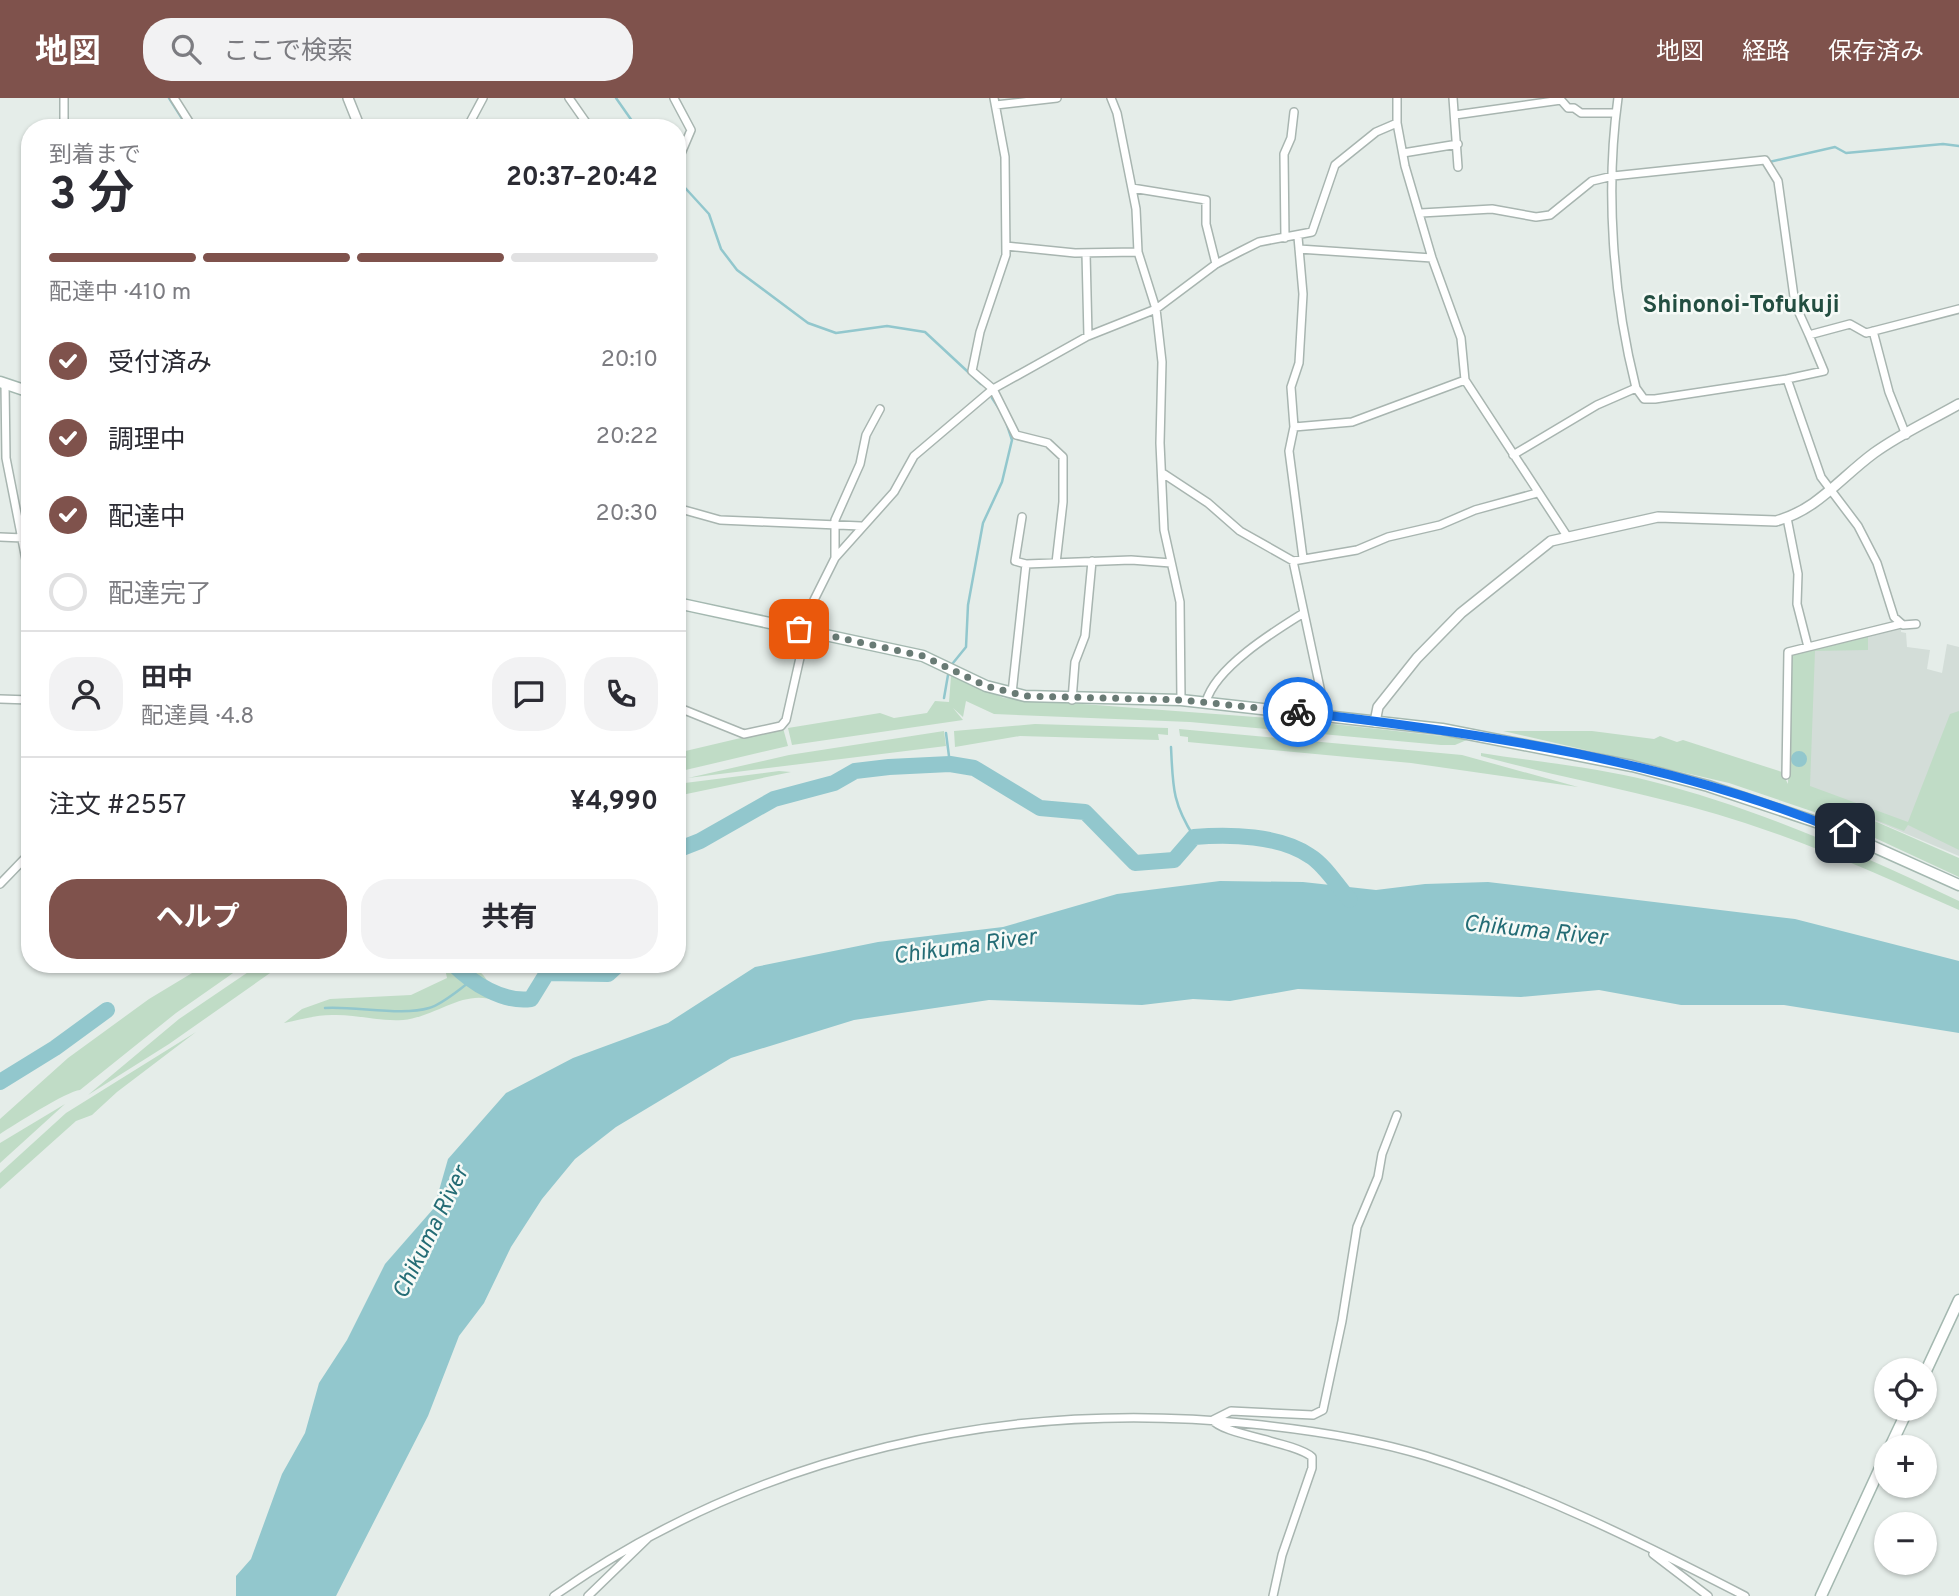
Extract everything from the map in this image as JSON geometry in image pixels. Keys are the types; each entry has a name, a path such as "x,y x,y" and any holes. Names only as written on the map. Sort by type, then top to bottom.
{"main road":[{"path":"3,383 21,389"},
{"path":"686,605 923,656 986,686 1012,693 1072,700 1181,700 1326,716 1482,736 1632,766 1708,786 1825,825 1959,885"},
{"path":"1932,1358 1959,1300"},
{"path":"1821,1596 1874,1481"}],"street":[{"path":"64,98 64,119"},
{"path":"174,98 187,119"},
{"path":"348,98 356,119"},
{"path":"472,119 483,98"},
{"path":"569,98 584,119"},
{"path":"674,98 685,119"},
{"path":"1056,563 1063,502 1063,457 1048,443 1016,435 993,389 972,371 980,332 1006,246 1007,184 995,102 1057,98"},
{"path":"1111,98 1117,113 1132,188 1138,252 1156,309 1162,362 1160,443 1164,474 1164,530 1180,602 1181,700"},
{"path":"1397,98 1397,123 1403,153 1432,258 1461,338 1465,380 1567,536"},
{"path":"1453,98 1458,167"},
{"path":"1421,213 1492,209 1536,217 1549,215 1592,181 1613,176 1765,160 1778,181 1795,304 1824,371 1655,400 1644,399 1636,388 1618,307 1613,176 1618,98"},
{"path":"1455,115 1514,109 1523,103 1561,100 1568,108 1574,108 1581,113 1616,113"},
{"path":"1285,238 1284,153 1291,138 1294,112"},
{"path":"686,121 691,130 686,142"},
{"path":"686,711 744,734 781,726 786,720 802,630 835,558 860,526 894,492 914,456 993,389 1088,336 1156,309 1216,264 1259,242 1298,237 1311,232 1335,165 1376,132 1397,123"},
{"path":"1403,153 1458,144"},
{"path":"1132,188 1206,200 1206,224 1216,264"},
{"path":"1298,237 1303,294 1299,363 1292,387 1294,427 1289,451 1303,558"},
{"path":"1006,246 1037,251 1138,252"},
{"path":"1299,249 1432,258"},
{"path":"1086,253 1088,336"},
{"path":"1809,335 1850,324 1866,333 1959,309"},
{"path":"1873,331 1889,392 1906,435"},
{"path":"1787,379 1821,477 1858,526 1877,563 1894,617 1901,624"},
{"path":"1294,427 1352,422 1465,380"},
{"path":"3,383 6,458 21,529"},
{"path":"1513,455 1546,433 1622,391 1636,388"},
{"path":"1375,722 1378,708 1392,687 1461,614 1551,541 1658,517 1776,521 1802,513 1876,452 1959,404"},
{"path":"835,558 834,525 860,464 866,435 880,409"},
{"path":"1164,474 1208,503 1240,531 1293,561 1357,550 1388,537 1440,525 1475,510 1537,492"},
{"path":"686,511 720,520 860,526"},
{"path":"1022,517 1015,561 1026,564 1092,561 1171,563"},
{"path":"1787,518 1798,574 1797,604 1808,647"},
{"path":"0,537 21,538"},
{"path":"1072,700 1075,662 1085,636 1092,561"},
{"path":"1293,561 1302,614 1326,716"},
{"path":"1012,693 1026,564"},
{"path":"1206,702 1208,694 1241,657 1302,614"},
{"path":"1786,775 1788,652 1901,624 1916,624"},
{"path":"0,699 21,700"},
{"path":"0,884 21,862"},
{"path":"1213,1420 1231,1411 1313,1415 1323,1410 1342,1321 1357,1227 1378,1177 1382,1154 1397,1115"},
{"path":"554,1596 601,1563 650,1536 737,1493 820,1464 949,1433 1030,1421 1142,1417 1213,1420 1301,1429 1427,1456 1532,1494 1602,1524 1745,1596"},
{"path":"1213,1420 1221,1428 1256,1436 1312,1457 1312,1468 1282,1555 1273,1596"},
{"path":"588,1596 650,1536"},
{"path":"1645,1547 1708,1596"}],"shaded area":[{"path":"1890,629 1901,629 1901,632 1906,633 1907,647 1930,650 1927,669 1942,673 1947,644 1959,647 1959,856 1788,784 1792,653"}],"green space":[{"path":"1868,633 1868,650 1815,651 1810,786 1908,822 1950,714 1959,711 1959,850 1908,825 1904,831 1845,808 1959,858 1959,877 1832,818 1729,783 1503,731 1592,731 1654,739 1660,736 1677,742 1683,740 1782,772 1788,784 1792,653"},
{"path":"951,676 1004,698 1296,720 1469,739 1455,745 1441,745 1190,722 994,714 966,701 963,717 953,708 963,720 792,745 788,728 880,713 894,718 927,713 935,701 949,702"},
{"path":"1035,724 1168,728 1168,735 1158,734 1159,740 1020,736 955,747 954,731"},
{"path":"783,728 788,746 686,770 686,751"},
{"path":"1179,729 1462,755 1578,787 1411,763 1188,742 1188,737 1180,736"},
{"path":"944,731 946,746 688,778 789,755"},
{"path":"1481,753 1587,768 1690,792 1768,818 1845,849 1959,901 1959,910 1773,832 1680,804 1481,756"},
{"path":"779,771 791,772 686,794 686,783"},
{"path":"192,973 233,973 176,1013 80,1090 53,1102 0,1134 0,1119 68,1058 149,999"},
{"path":"247,973 270,973 169,1044 88,1095 179,1019"},
{"path":"446,973 481,973 496,1001 473,998 403,1020 332,1015 284,1023 302,1009 330,999 411,995 447,978"},
{"path":"196,1032 117,1092 92,1115 76,1121 0,1189 0,1173 66,1113"},
{"path":"65,1104 0,1163 0,1143"}],"water":[{"path":"1796,751 1802,751 1807,759 1805,765 1796,767 1791,762 1791,756"},
{"name":"Chikuma River","path":"1220,881 1303,882 1376,890 1425,884 1488,882 1795,919 1959,961 1959,1033 1784,1005 1681,1005 1599,990 1521,997 1298,989 1230,1001 1193,999 1142,1005 989,1000 854,1020 731,1058 616,1127 575,1159 542,1199 511,1247 484,1303 459,1336 428,1416 336,1596 236,1596 236,1576 251,1559 282,1474 305,1433 319,1383 347,1340 385,1264 434,1208 448,1159 506,1093 573,1058 668,1023 755,967 878,942 1003,927 1117,894"}],"waterway":[{"path":"169,98 182,119"},
{"path":"616,98 631,119"},
{"path":"1769,162 1835,147 1846,153 1943,144 1959,146"},
{"path":"686,189 709,214 721,249 737,270 808,323 836,333 887,326 925,332 981,384"},
{"path":"992,398 1000,410"},
{"path":"953,663 966,647 968,605 983,523 1002,482 1012,440 1007,425"},
{"path":"944,698 948,675"},
{"path":"946,733 950,764"},
{"path":"1171,747 1175,794 1181,814 1194,837"},
{"path":"686,846 774,799 834,783 855,771 950,764 974,768 1040,808 1085,812 1135,863 1174,860 1194,837 1238,836 1269,840 1298,849 1316,860 1350,900"},
{"path":"463,973 499,995 520,999 531,999 547,973"},
{"path":"547,973 609,973"},
{"path":"325,1008 393,1011 429,1008 471,981"},
{"path":"0,1082 55,1048 107,1010"}],"way so far":[{"path":"799,629 923,656 986,686 1025,696 1072,700 1181,700 1298,712"}],"district":[{"name":"Shinonoi-Tofukuji","path":"1741,306"}],"route":[{"path":"1298,712 1442,729 1632,766 1708,786 1845,833"}]}
